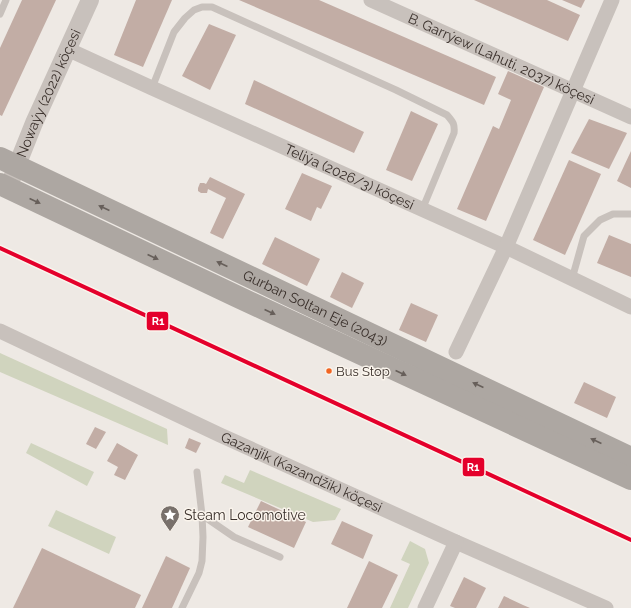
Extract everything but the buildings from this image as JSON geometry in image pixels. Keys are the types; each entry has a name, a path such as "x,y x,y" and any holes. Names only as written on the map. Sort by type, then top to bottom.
{"highway":[{"name":"Gurban Soltan Eje (2043)","path":"9,163 631,458"},
{"name":"Gurban Soltan Eje (2043)","path":"4,186 236,296 631,479"}],"street":[{"name":"Nowaýy (2022) köçesi","path":"4,186 9,163 34,123 90,0"},
{"name":"B. Garrýew (Lahuti, 2037) köçesi","path":"371,0 631,117"},
{"path":"456,352 506,247 612,0"},
{"name":"Teliýa (2026/3) köçesi","path":"67,49 506,247 631,307"},
{"name":"Gazanjik (Kazandžik) köçesi","path":"0,331 220,435 606,608"},
{"path":"425,608 456,542"}],"lane":[{"path":"0,14 6,0"},
{"path":"152,88 174,32 184,18 194,10 202,7 212,7 219,10 448,115 453,122 454,133 422,210"},
{"path":"572,279 584,236 600,220 613,214 631,214"},
{"path":"182,608 202,562 202,515 197,472"},
{"path":"202,515 234,537 280,557"}],"green space":[{"path":"0,353 167,429 168,445 0,372"},
{"path":"31,443 94,472 87,486 26,453"},
{"path":"250,470 341,509 335,520 313,522 221,483 225,475 244,483"},
{"path":"56,510 116,537 109,554 48,526"},
{"path":"410,541 425,549 429,563 408,608 390,608 410,564 401,560"}],"transit line":[{"name":"R1","path":"0,248 631,540"}],"place":[{"name":"Bus Stop","path":"329,371"},
{"name":"Steam Locomotive","path":"170,532"}]}
